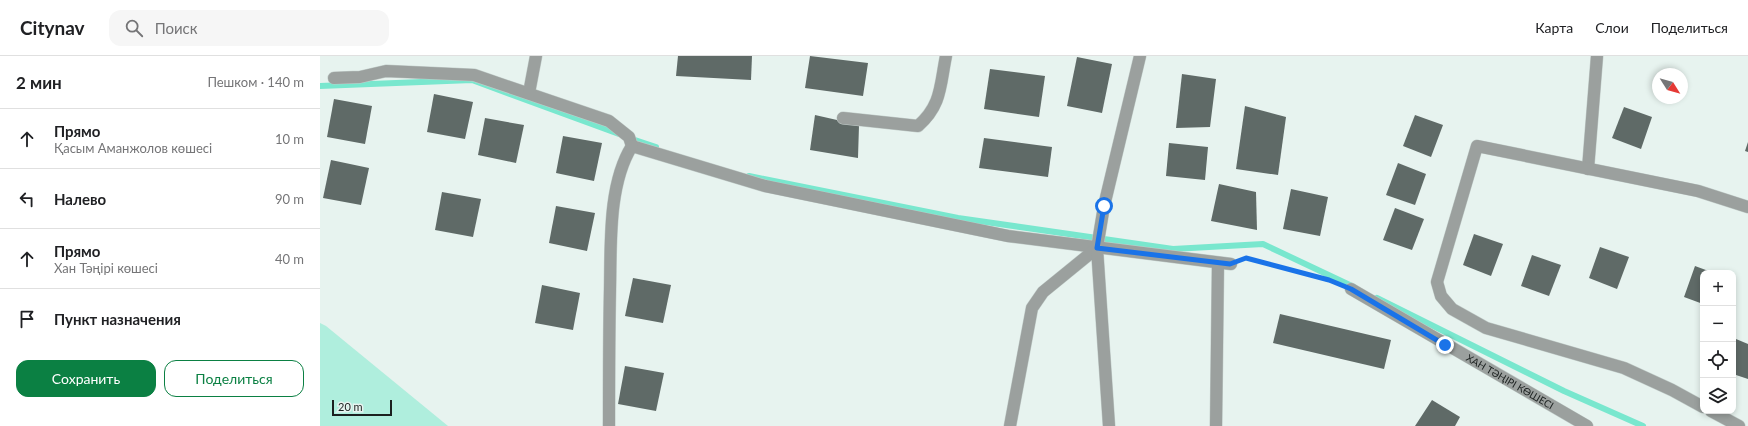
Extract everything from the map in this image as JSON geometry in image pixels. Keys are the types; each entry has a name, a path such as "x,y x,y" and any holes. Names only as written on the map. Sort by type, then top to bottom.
{"street":[{"path":"529,93 536,56"},
{"path":"843,118 918,126 928,117 936,105 946,56"},
{"path":"1109,426 1097,244 1104,206 1140,56"},
{"path":"1588,169 1597,56"},
{"path":"334,78 360,77 386,72 474,75 610,121 629,137 632,146 625,158 612,209 608,358 609,426"},
{"path":"632,146 765,186 1008,236 1097,244 1224,263 1216,426"},
{"path":"1700,405 1672,390 1624,368 1486,328 1452,309 1441,296 1437,282 1477,146 1698,191 1748,207"},
{"path":"1010,426 1032,308 1043,292 1097,244"},
{"name":"ХАН ТӘҢІРІ КӨШЕСІ","path":"1351,289 1587,426"},
{"path":"1717,414 1739,426"}],"path":[{"path":"1224,263 1246,258 1329,280 1351,289"}],"green space":[{"path":"320,323 326,326 448,426 320,426"}],"building":[{"path":"678,56 752,56 751,80 676,76"},
{"path":"810,56 868,63 863,96 805,88"},
{"path":"1077,57 1112,64 1102,113 1067,106"},
{"path":"990,69 1045,76 1039,117 984,109"},
{"path":"1182,74 1216,79 1210,127 1176,128"},
{"path":"434,94 473,102 465,139 427,132"},
{"path":"334,99 372,106 365,144 327,137"},
{"path":"1245,106 1286,117 1278,175 1236,169"},
{"path":"1624,107 1652,117 1641,149 1612,138"},
{"path":"815,115 859,125 858,158 810,150"},
{"path":"1415,115 1443,125 1431,157 1403,146"},
{"path":"485,118 524,125 516,163 478,155"},
{"path":"563,136 602,143 594,181 556,173"},
{"path":"984,138 1052,147 1048,177 979,168"},
{"path":"1748,142 1748,152 1745,151"},
{"path":"1169,143 1208,147 1205,180 1166,176"},
{"path":"331,160 369,168 361,205 323,198"},
{"path":"1398,163 1426,174 1415,205 1386,195"},
{"path":"1219,184 1256,192 1257,230 1211,221"},
{"path":"1291,189 1328,197 1320,236 1283,229"},
{"path":"442,192 481,199 473,237 435,230"},
{"path":"556,206 595,213 587,251 549,243"},
{"path":"1395,208 1424,219 1412,250 1383,240"},
{"path":"1474,234 1503,244 1491,276 1463,265"},
{"path":"1600,247 1629,257 1617,289 1589,278"},
{"path":"1532,255 1561,265 1549,296 1521,286"},
{"path":"1695,266 1706,270 1700,270 1700,303 1684,297"},
{"path":"633,278 671,285 663,323 625,316"},
{"path":"542,285 580,293 573,330 535,323"},
{"path":"1280,314 1391,340 1384,369 1273,343"},
{"path":"1736,339 1748,344 1748,379 1736,375"},
{"path":"625,366 664,373 656,411 618,404"},
{"path":"1432,400 1460,417 1455,426 1415,426"}],"waterway":[{"path":"320,86 472,80 619,134"},
{"path":"629,138 656,147"},
{"path":"749,176 958,218 1173,249 1263,244 1354,287"},
{"path":"1377,298 1564,391 1643,426"}],"route":[{"path":"1104,206 1097,248 1230,264 1246,258 1329,280 1351,289 1445,345"}]}
